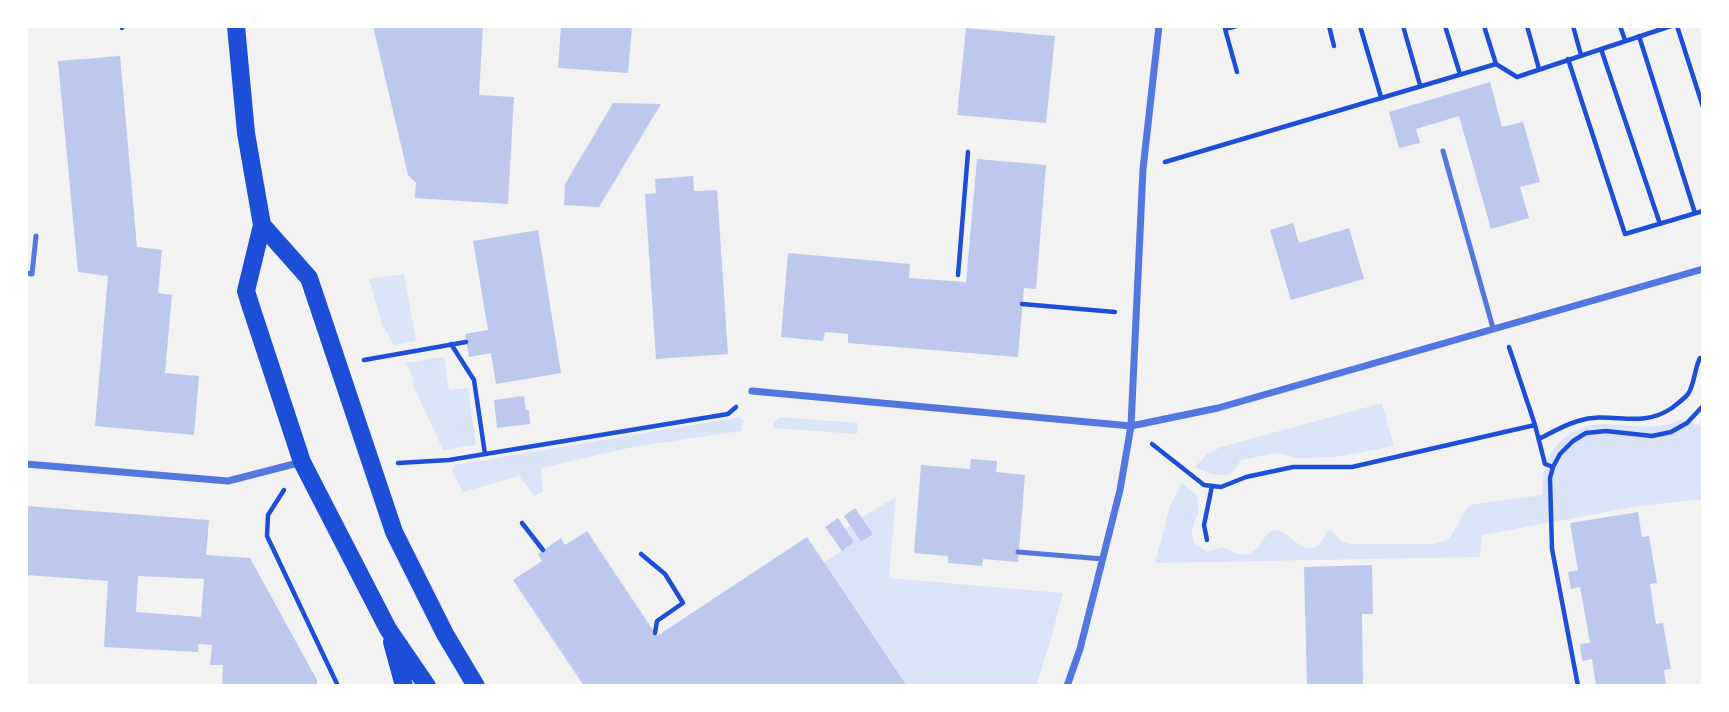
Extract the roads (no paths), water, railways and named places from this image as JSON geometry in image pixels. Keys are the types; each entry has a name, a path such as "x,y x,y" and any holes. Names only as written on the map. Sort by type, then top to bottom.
{"main road":[{"path":"236,26 246,133 262,225 246,291 302,462 388,629 427,686"},
{"path":"262,225 309,278 394,532 445,634 476,686"},
{"path":"388,629 404,686"}],"street":[{"path":"1067,686 1080,649 1120,490 1131,426 1143,169 1158,26"},
{"path":"752,391 1131,426 1218,408 1703,270"},
{"path":"26,464 229,481 302,462"}],"lane":[{"path":"1443,151 1498,327"},
{"path":"26,273 32,274 36,236"},
{"path":"1018,552 1103,559"}]}
